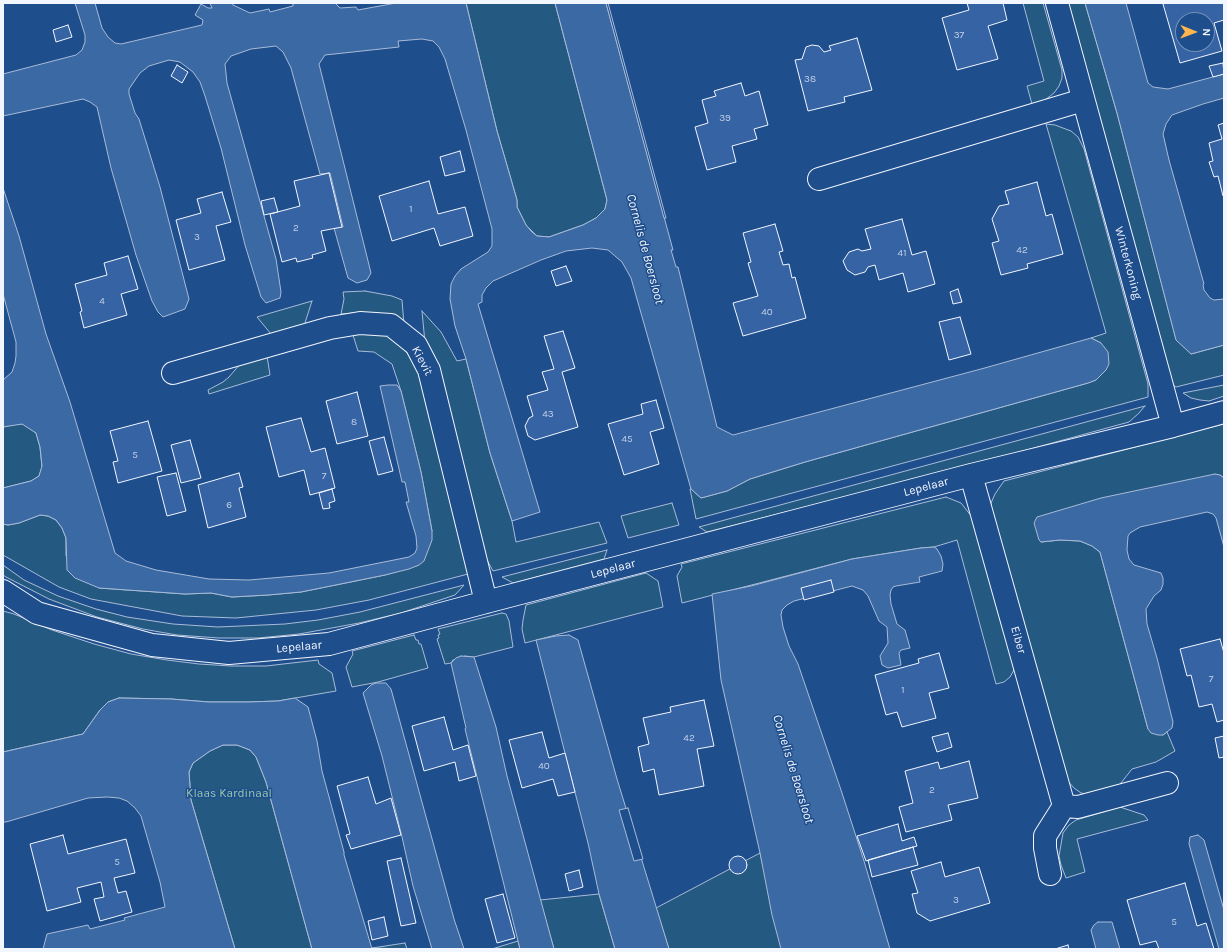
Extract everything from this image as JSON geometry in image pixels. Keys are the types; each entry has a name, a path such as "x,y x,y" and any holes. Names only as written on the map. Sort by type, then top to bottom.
{"street":[{"name":"Winterkoning","path":"1057,3 1173,426"},
{"path":"819,180 1083,100"},
{"name":"Kievit","path":"173,373 330,328 360,323 391,326 416,345 429,370 486,602"},
{"name":"Lepelaar","path":"3,591 38,612 152,645 229,653 329,644 971,475 1173,426 1224,412"},
{"name":"Eiber","path":"971,475 1064,806"},
{"path":"1050,874 1045,848 1045,836 1064,806 1078,807 1166,783"}],"green space":[{"path":"466,3 555,3 607,200 605,209 596,218 583,225 549,237 537,236 526,225 517,207 517,200 497,131"},
{"path":"1023,3 1043,3 1062,70 1062,78 1054,93 1045,100 1032,104 1027,86 1044,81"},
{"path":"1066,3 1085,3 1117,113 1176,339 1191,354 1224,345 1224,375 1176,387 1172,384"},
{"path":"1046,124 1055,125 1071,131 1078,137 1084,149 1148,384 1148,397 696,519 690,489 701,498 727,491 750,479 805,462 1088,383 1096,380 1106,370 1101,343 1091,338 1106,333"},
{"path":"365,291 392,296 402,300 404,325 354,313 341,314 344,299 343,292"},
{"path":"312,301 304,326 271,334 257,317"},
{"path":"422,311 441,332 457,361 466,359 490,453 512,521 516,542 599,522 607,543 493,571 486,558 425,343"},
{"path":"352,332 372,332 387,336 400,344 411,358 418,371 468,574 369,600 316,610 236,618 182,616 91,599 59,587 3,555 3,524 8,525 19,523 40,515 48,516 56,520 62,528 66,538 66,556 99,588 185,594 211,593 232,597 268,595 301,592 385,575 419,565 432,531 421,472 401,391 392,364 374,352 358,351"},
{"path":"267,356 270,375 209,394 208,390 223,382 241,363"},
{"path":"1224,385 1224,396 1209,401 1191,398 1183,393"},
{"path":"1145,406 1129,422 979,463 707,532 699,527"},
{"path":"23,424 36,433 40,447 42,467 39,476 31,481 3,488 3,427"},
{"path":"1224,424 1224,478 1220,475 1041,542 1060,540 1080,541 1092,546 1100,552 1148,729 1163,735 1167,732 1175,751 1156,762 1132,769 1117,788 1091,795 1081,793 1066,779 991,511 991,503 1004,481"},
{"path":"946,497 961,503 972,517 1015,668 1010,677 1004,682 996,684 957,540 934,547 852,559 682,603 677,576 682,567 681,564"},
{"path":"672,503 679,525 628,538 621,516"},
{"path":"607,550 604,559 513,583 502,577"},
{"path":"3,565 24,580 58,596 96,609 127,617 173,624 218,627 285,624 318,620 360,612 464,585 455,595 401,613 359,623 299,634 258,638 219,638 177,635 143,629 97,617 49,599 6,577 3,575"},
{"path":"646,573 658,581 663,607 525,643 522,629 526,605"},
{"path":"3,611 94,644 131,654 167,660 231,666 266,666 318,660 319,664 332,673 336,691 278,701 248,702 209,702 171,699 119,698 108,702 100,710 83,734 3,752"},
{"path":"502,613 506,614 509,621 513,647 474,657 465,656 453,660 451,663 445,664 437,639 439,638 438,635 440,634 438,629"},
{"path":"414,635 419,644 421,644 428,668 378,682 352,687 346,667 353,654 352,651"},
{"name":"Klaas Kardinaal","path":"223,745 237,745 250,750 256,757 266,782 312,949 235,949 191,800 189,772 193,763 210,751"},
{"path":"1120,807 1144,815 1148,820 1077,839 1085,872 1066,878 1059,856 1063,833 1069,825 1076,820"},
{"path":"760,853 783,949 669,949 656,908"},
{"path":"599,894 615,949 554,949 540,900"},
{"path":"518,941 520,949 492,949"},
{"path":"405,943 407,949 372,948"}],"water":[{"name":"Cornelis de Boersloot","path":"75,3 95,3 102,28 108,37 115,43 121,44 202,25 203,20 195,15 201,4 208,8 212,8 210,3 232,3 233,5 250,13 269,9 270,12 293,6 293,4 296,3 335,3 340,8 356,7 358,10 396,3 466,3 497,131 517,200 517,207 526,225 532,232 537,236 549,237 583,225 596,218 605,209 607,200 555,3 606,3 673,250 671,250 676,267 678,267 717,427 733,435 1091,338 1101,343 1108,352 1109,364 1106,370 1096,380 1088,383 805,462 750,479 727,491 701,498 691,489 631,278 622,262 608,250 592,248 566,251 493,281 482,295 482,302 478,304 540,512 512,521 490,453 466,359 455,326 450,299 451,284 455,276 461,269 488,252 492,246 492,229 466,130 445,59 439,47 433,41 422,39 398,41 399,47 325,55 319,64 371,273 367,280 357,283 348,278 334,228 343,227 330,173 320,174 291,68 283,52 276,46 251,49 231,56 225,64 227,83 276,259 281,292 280,298 266,303 261,297 245,245 221,148 200,82 193,72 180,62 169,60 149,66 140,73 129,89 129,94 135,113 139,119 160,187 189,299 185,309 163,317 158,312 152,301 136,255 111,168 97,107 83,99 3,116 3,74 76,55 82,50 85,42 85,35"},
{"path":"1085,3 1126,3 1148,83 1153,87 1168,89 1224,74 1224,98 1172,115 1166,124 1163,134 1204,284 1204,290 1210,298 1214,300 1224,299 1224,345 1191,354 1176,340 1117,113"},
{"path":"3,188 19,236 46,334 70,402 115,553 126,561 156,570 209,579 249,580 329,573 409,557 415,553 417,548 416,536 406,502 409,502 405,482 402,482 380,386 397,385 401,391 421,472 432,531 432,540 424,561 409,569 385,575 301,592 268,595 232,597 211,593 185,594 99,588 75,578 67,570 66,538 62,528 56,520 48,516 40,515 19,523 8,525 3,524 3,488 31,481 39,476 42,466 40,447 36,433 22,424 3,427 3,380 12,372 16,356 16,342 3,294"},
{"path":"1215,474 1224,478 1224,547 1216,518 1213,514 1207,512 1140,527 1128,536 1127,550 1129,559 1134,565 1161,573 1163,578 1161,590 1154,596 1146,609 1147,624 1173,722 1172,728 1163,735 1158,735 1151,733 1148,729 1100,552 1092,546 1080,541 1060,540 1041,542 1034,523 1037,517 1101,498"},
{"name":"Cornelis de Boersloot","path":"934,547 941,556 943,564 942,571 919,577 920,582 896,586 891,590 891,604 897,624 905,630 910,648 901,650 899,653 901,665 888,668 882,665 880,656 888,643 887,627 879,621 868,596 863,590 852,586 794,601 782,610 781,615 783,627 789,646 798,664 842,793 890,949 781,949 772,915 760,853 721,680 712,594 751,586 852,559"},
{"path":"569,635 578,640 617,779 669,949 615,949 599,894 588,843 536,640"},
{"path":"461,656 474,657 496,727 507,776 554,949 520,949 465,729 451,663 456,658"},
{"path":"376,683 386,683 391,689 454,919 464,949 432,949 413,886 382,756 363,693 371,685"},
{"path":"119,698 171,699 209,702 248,702 278,701 295,698 308,707 317,741 322,771 344,855 372,949 312,949 266,782 256,757 250,750 237,745 223,745 210,751 193,763 189,772 191,800 235,949 43,949 47,934 88,925 90,929 125,920 124,918 165,907 160,882 141,816 127,801 119,798 107,797 88,798 3,822 3,752 83,734 100,710 108,702"},
{"path":"1198,835 1204,840 1224,910 1224,949 1219,949 1189,844 1190,837"},
{"path":"1098,922 1112,922 1120,949 1096,949 1091,930"}],"pier":[{"path":"606,3 608,3 666,218 664,218"},
{"path":"628,808 643,859 634,861 619,810"}],"building":[{"path":"967,3 1003,3 1007,20 988,26 998,59 957,70 942,18 969,10"},
{"path":"1224,3 1224,20 1215,23 1215,12 1175,12 1175,46 1163,4"},
{"path":"68,25 72,37 56,42 53,30"},
{"path":"1215,26 1222,51 1180,63 1177,52 1215,52"},
{"path":"857,38 872,90 844,97 845,102 808,111 795,60 802,59 806,47 812,45 819,46 824,52 831,50 829,46"},
{"path":"1223,63 1224,74 1213,77 1209,66"},
{"path":"177,65 188,72 182,83 171,76"},
{"path":"741,83 745,96 759,91 768,125 754,129 757,139 732,146 736,162 707,170 695,127 708,123 702,100 716,96 714,91"},
{"path":"1224,123 1223,196 1218,176 1214,177 1209,162 1213,161 1209,143 1222,139 1218,125"},
{"path":"460,151 465,171 445,176 440,157"},
{"path":"329,173 342,227 321,231 326,251 312,255 313,258 297,262 296,258 282,262 270,214 300,206 294,181"},
{"path":"429,181 438,214 465,207 473,236 440,246 434,228 392,241 379,196"},
{"path":"1037,182 1046,216 1052,214 1063,254 1027,264 1028,268 1001,275 992,243 999,241 992,219 999,206 1009,204 1005,191"},
{"path":"222,192 231,222 216,226 225,260 189,270 176,220 201,213 197,199"},
{"path":"274,198 278,212 264,215 261,201"},
{"path":"902,219 912,255 926,251 935,284 908,292 903,273 879,280 875,265 868,267 865,272 855,275 847,270 843,261 849,252 858,249 862,251 871,249 865,229"},
{"path":"775,224 783,251 779,252 783,265 789,264 792,278 795,277 806,318 743,336 733,303 758,296 748,263 751,262 743,233"},
{"path":"128,256 138,289 121,294 127,315 84,328 80,312 82,311 75,284 107,275 104,263"},
{"path":"566,266 572,281 556,286 551,271"},
{"path":"958,289 962,302 953,304 950,292"},
{"path":"960,317 971,354 949,360 939,322"},
{"path":"563,331 575,368 562,372 578,427 535,440 528,436 525,426 529,418 533,416 527,396 548,390 542,372 554,369 544,336"},
{"path":"357,392 368,436 337,444 326,401"},
{"path":"656,400 664,428 650,432 659,464 624,475 608,424 643,414 641,404"},
{"path":"301,418 311,452 325,448 335,488 310,495 304,470 279,477 266,427"},
{"path":"148,421 162,471 118,483 113,462 118,461 110,431"},
{"path":"384,437 393,471 378,475 369,441"},
{"path":"190,440 201,478 181,483 171,445"},
{"path":"176,473 186,511 167,516 157,477"},
{"path":"239,473 243,487 239,488 246,517 208,528 198,485"},
{"path":"332,489 335,501 329,503 330,508 323,509 319,493"},
{"path":"831,580 834,592 804,600 801,588"},
{"path":"1220,639 1224,653 1224,720 1217,722 1212,704 1199,707 1191,675 1187,676 1180,649"},
{"path":"939,653 949,688 929,693 936,718 902,727 897,712 886,715 875,675 919,663 918,659"},
{"path":"704,700 714,746 697,749 704,786 659,795 654,769 643,772 638,747 649,744 643,718 671,712 670,707"},
{"path":"444,717 453,750 468,745 476,776 459,781 455,762 424,771 412,726"},
{"path":"542,732 549,758 565,753 575,792 558,796 553,779 522,788 509,740"},
{"path":"948,733 952,747 937,752 932,737"},
{"path":"1224,736 1224,757 1219,758 1215,738"},
{"path":"969,761 978,798 948,805 952,820 906,832 899,807 913,803 905,771 938,762 940,769"},
{"path":"368,777 376,804 391,798 401,835 351,849 346,835 350,834 337,786"},
{"path":"898,824 902,841 914,837 917,846 866,861 857,836"},
{"path":"63,835 68,854 126,839 135,873 114,878 118,893 126,891 132,912 100,921 94,899 104,897 101,882 77,888 81,902 47,911 30,844"},
{"path":"913,847 918,865 872,877 868,860"},
{"path":"738,856 742,857 746,861 746,869 742,873 738,874 734,873 730,869 729,865 730,861 734,857"},
{"path":"401,858 416,923 401,926 387,861"},
{"path":"941,862 945,877 979,867 990,903 930,921 917,913 912,894 918,893 911,871"},
{"path":"579,870 583,887 569,891 565,874"},
{"path":"1185,883 1197,926 1206,923 1214,949 1159,949 1156,941 1140,945 1127,900"},
{"path":"503,894 515,938 497,943 485,899"},
{"path":"384,917 388,936 372,940 368,921"},
{"path":"1068,945 1069,949 1055,949"}]}
